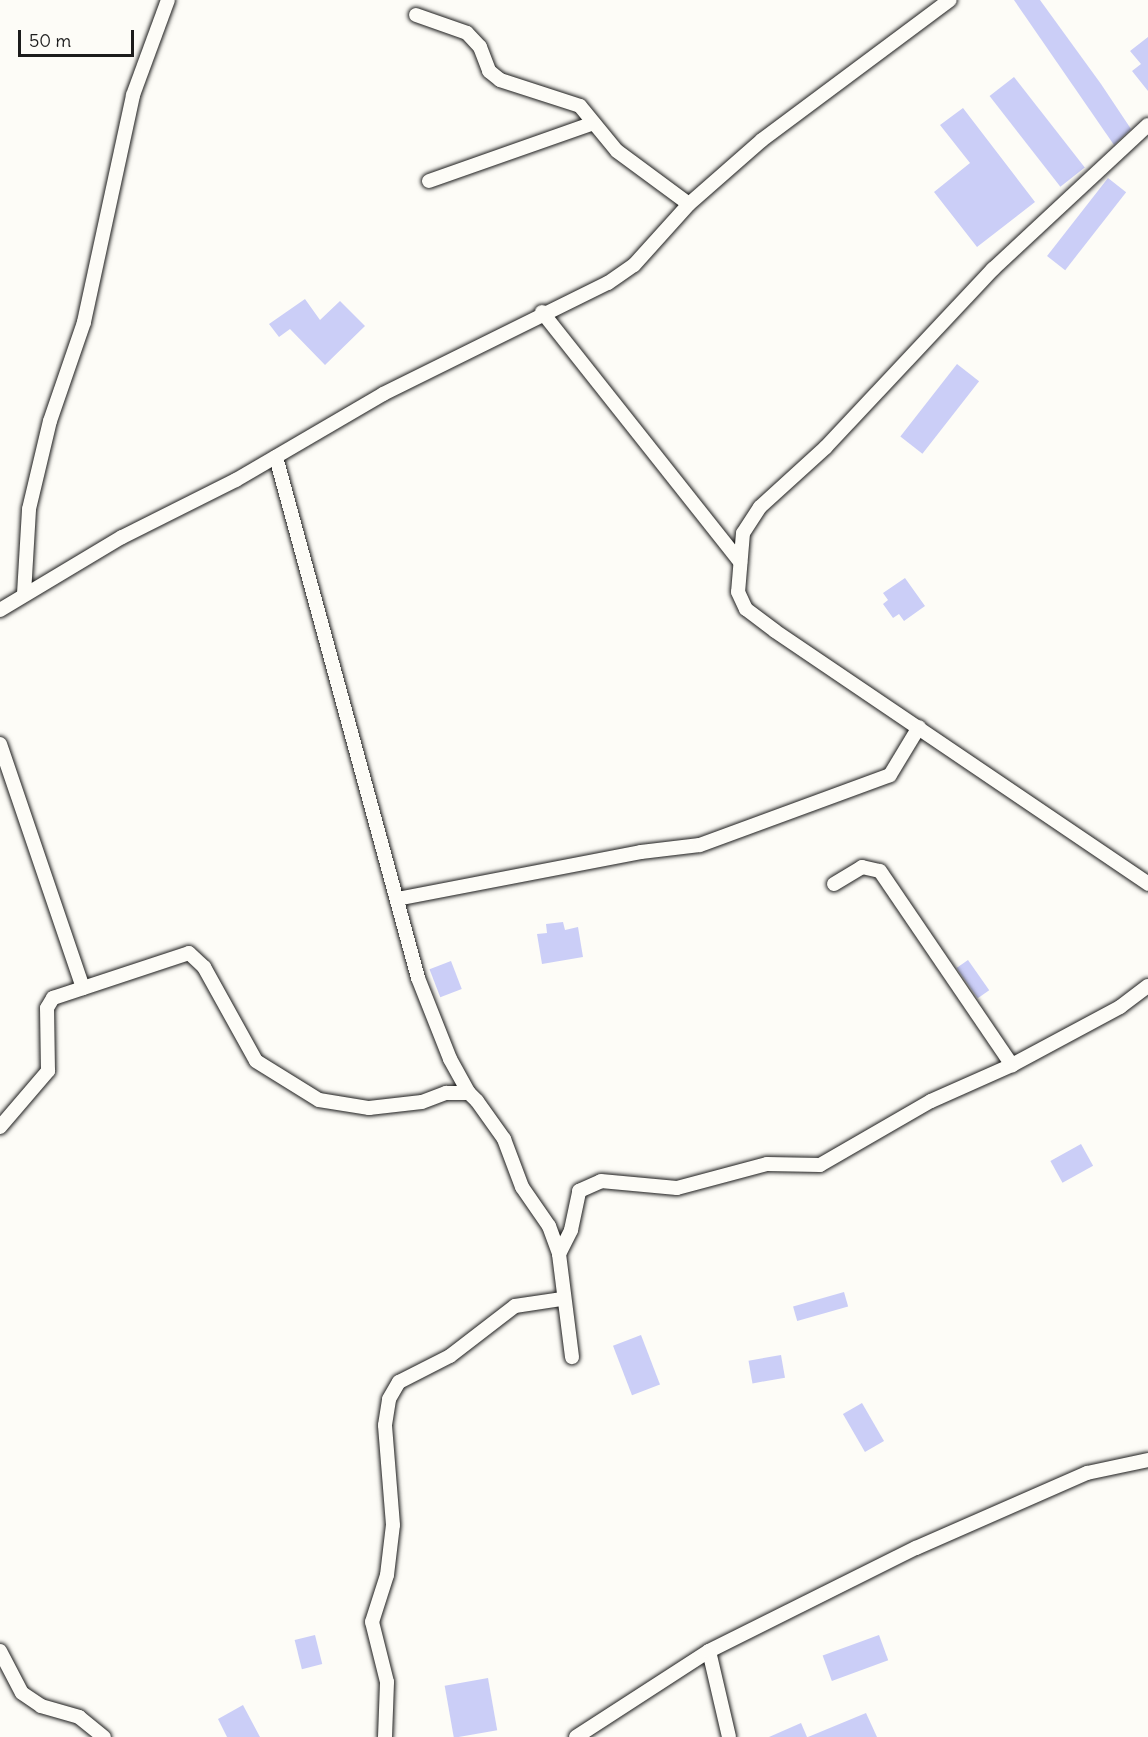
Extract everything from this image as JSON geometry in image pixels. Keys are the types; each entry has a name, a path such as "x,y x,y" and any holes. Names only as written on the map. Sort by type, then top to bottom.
{"street":[{"path":"24,594 29,509 47,432 84,322 133,94 168,0"},
{"path":"0,610 24,594 276,457 328,424 542,312 608,283 634,265 689,204 762,140 950,0"},
{"path":"416,15 468,33 480,46 489,71 500,80 580,106 591,124 617,152 689,204"},
{"path":"429,181 591,124"},
{"path":"1148,125 993,269 826,447 760,507 743,533 738,592 746,609 1148,884"},
{"path":"542,312 740,562"},
{"path":"276,457 418,978 450,1059 469,1093 504,1139 522,1187 549,1226 559,1254 562,1299 572,1357"},
{"path":"397,899 641,852 700,845 890,775 919,726"},
{"path":"0,744 83,988"},
{"path":"834,884 862,867 880,871 1012,1065"},
{"path":"0,1127 48,1071 47,1008 53,998 189,953 204,967 256,1061 319,1100 369,1108 422,1102 446,1093 469,1093"},
{"path":"559,1254 571,1230 579,1191 601,1181 677,1188 766,1164 820,1165 931,1101 1012,1065 1148,987"},
{"path":"549,1226 571,1230"},
{"path":"385,1737 387,1682 372,1622 387,1575 393,1525 385,1425 389,1399 399,1382 450,1356 515,1306 562,1299"},
{"path":"576,1737 709,1651 916,1548 1087,1473 1148,1460"},
{"path":"0,1651 22,1693 41,1706 79,1718 104,1737"},
{"path":"709,1651 729,1737"}],"building":[{"path":"1014,0 1040,0 1101,84 1131,129 1114,145"},
{"path":"1148,37 1148,91 1132,71 1141,64 1130,51"},
{"path":"1014,77 1085,168 1060,187 990,96"},
{"path":"963,108 1035,202 977,247 934,192 970,163 940,125"},
{"path":"1108,178 1126,192 1065,270 1047,256"},
{"path":"305,299 320,320 340,301 365,326 325,365 290,329 279,337 269,324"},
{"path":"957,364 979,381 922,454 900,436"},
{"path":"905,578 925,606 904,621 899,614 893,618 883,604 888,600 883,593"},
{"path":"563,922 565,930 578,927 583,957 542,964 537,934 547,933 546,924"},
{"path":"968,960 989,990 978,998 957,968"},
{"path":"451,961 462,989 440,997 430,969"},
{"path":"1081,1144 1093,1166 1063,1183 1050,1161"},
{"path":"844,1292 848,1306 797,1321 793,1307"},
{"path":"641,1335 660,1384 632,1395 613,1346"},
{"path":"781,1355 785,1378 752,1383 749,1361"},
{"path":"862,1403 884,1441 865,1452 843,1414"},
{"path":"315,1635 322,1664 302,1669 295,1640"},
{"path":"879,1635 888,1660 832,1681 823,1656"},
{"path":"488,1678 497,1730 454,1737 445,1686"},
{"path":"243,1705 260,1737 227,1737 218,1719"},
{"path":"866,1713 877,1737 808,1737"},
{"path":"801,1723 807,1737 769,1737"}]}
